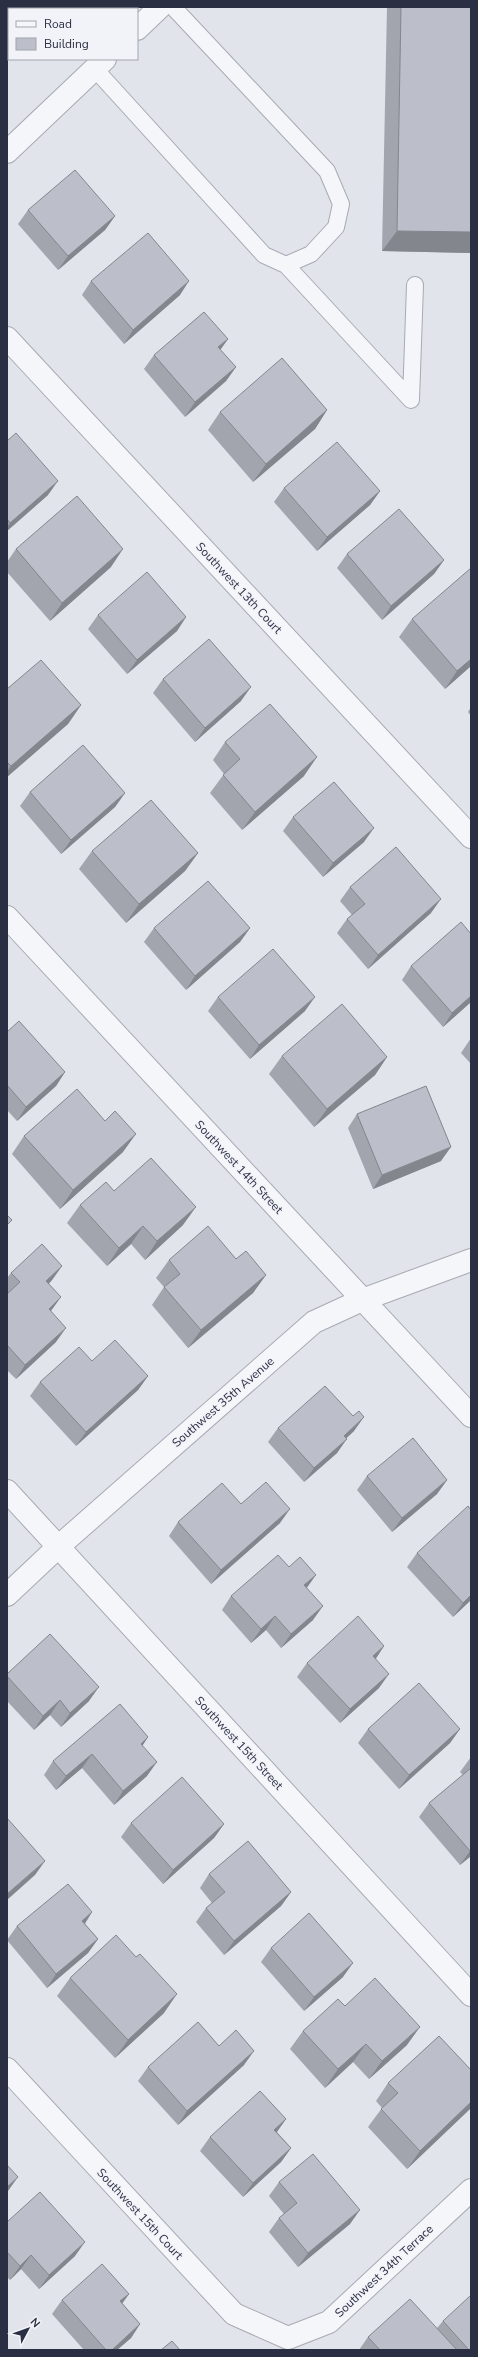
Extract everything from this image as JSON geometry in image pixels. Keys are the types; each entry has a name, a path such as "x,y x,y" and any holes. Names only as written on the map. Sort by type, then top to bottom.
{"street":[{"path":"138,28 160,7"},
{"path":"7,152 100,64"},
{"name":"Southwest 13th Court","path":"7,338 471,837"},
{"name":"Southwest 14th Street","path":"7,917 471,1416"},
{"name":"Southwest 35th Avenue","path":"7,1595 58,1547 314,1322 362,1300 471,1260"},
{"name":"Southwest 15th Street","path":"7,1491 471,1995"},
{"name":"Southwest 15th Court","path":"7,2069 234,2314 288,2338"},
{"name":"Southwest 34th Terrace","path":"288,2338 329,2322 471,2190"}],"lane":[{"path":"173,7 327,171 341,204 336,227 311,254 286,264"},
{"path":"100,64 264,255 286,264 411,400 415,285"}],"building":[{"path":"7,7 34,7 35,8 8,8 7,38"},
{"path":"401,7 471,7 471,232 397,231"},
{"path":"75,170 115,216 68,256 28,210"},
{"path":"148,233 189,281 133,330 91,281"},
{"path":"204,312 228,339 218,347 236,367 195,402 154,355"},
{"path":"282,358 327,410 266,464 220,412"},
{"path":"16,433 58,481 10,523 7,519 7,441"},
{"path":"337,442 380,491 327,537 284,488"},
{"path":"77,496 123,549 62,603 16,549"},
{"path":"399,509 444,560 391,606 347,554"},
{"path":"471,568 471,659 457,671 412,619"},
{"path":"147,572 186,617 137,660 98,615"},
{"path":"209,639 251,687 205,728 163,679"},
{"path":"41,660 81,705 11,766 7,762 7,689"},
{"path":"270,704 317,757 255,812 223,775 240,759 225,742"},
{"path":"83,745 125,793 71,840 30,792"},
{"path":"334,782 374,828 333,863 293,817"},
{"path":"151,800 198,853 139,904 92,851"},
{"path":"396,847 441,899 378,955 347,919 365,904 350,887"},
{"path":"208,881 250,928 195,976 154,928"},
{"path":"461,922 471,934 471,996 452,1013 411,966"},
{"path":"273,949 315,997 259,1045 218,997"},
{"path":"342,1004 387,1057 327,1109 282,1056"},
{"path":"19,1021 65,1072 26,1107 7,1085 7,1032"},
{"path":"426,1086 451,1147 382,1175 357,1114"},
{"path":"77,1089 105,1121 115,1111 136,1134 73,1190 24,1136"},
{"path":"151,1158 196,1207 157,1241 143,1226 119,1248 80,1205 106,1182 114,1191"},
{"path":"7,1215 12,1220 7,1225"},
{"path":"208,1226 236,1259 246,1251 266,1275 201,1330 164,1287 180,1274 169,1260"},
{"path":"42,1244 62,1266 46,1281 61,1297 49,1309 66,1328 25,1365 7,1345 7,1294 20,1282 11,1273"},
{"path":"115,1340 148,1376 86,1432 40,1382 79,1347 92,1361"},
{"path":"325,1386 353,1416 359,1411 364,1417 344,1436 347,1439 314,1468 278,1428"},
{"path":"413,1438 447,1480 402,1518 367,1476"},
{"path":"266,1482 290,1509 221,1570 178,1522 222,1483 241,1504"},
{"path":"468,1506 471,1510 471,1595 463,1603 417,1553"},
{"path":"278,1555 289,1567 300,1557 316,1575 304,1585 323,1606 291,1634 275,1616 261,1629 231,1596"},
{"path":"358,1616 384,1646 373,1656 389,1674 350,1709 307,1663"},
{"path":"50,1634 99,1687 70,1713 60,1700 43,1716 7,1676 7,1674"},
{"path":"419,1683 460,1729 409,1775 368,1729"},
{"path":"120,1704 148,1737 141,1744 157,1762 123,1791 92,1754 66,1776 53,1761"},
{"path":"471,1768 471,1851 470,1851 429,1803"},
{"path":"182,1777 224,1824 173,1870 131,1823"},
{"path":"7,1818 45,1861 7,1894"},
{"path":"248,1841 291,1892 234,1941 206,1908 225,1892 209,1874"},
{"path":"68,1884 92,1912 82,1921 98,1939 56,1974 17,1926"},
{"path":"309,1913 353,1963 314,1997 271,1948"},
{"path":"116,1935 136,1957 140,1954 177,1994 128,2040 70,1978"},
{"path":"375,1978 420,2027 382,2061 366,2044 338,2069 303,2031 338,1999 345,2006"},
{"path":"198,2022 219,2046 236,2030 254,2051 187,2111 148,2067"},
{"path":"439,2036 471,2070 471,2102 420,2151 381,2109 398,2093 388,2083"},
{"path":"260,2091 286,2119 274,2130 291,2148 253,2183 210,2137"},
{"path":"313,2154 360,2210 308,2253 279,2218 297,2203 279,2182"},
{"path":"7,2165 18,2177 7,2187"},
{"path":"40,2192 85,2242 49,2275 31,2255 20,2266 7,2252 7,2222"},
{"path":"102,2264 129,2294 120,2301 140,2324 112,2350 106,2350 62,2300"},
{"path":"471,2295 471,2350 469,2350 443,2321"},
{"path":"410,2299 457,2350 380,2350 368,2337"},
{"path":"172,2341 180,2350 161,2350"}]}
